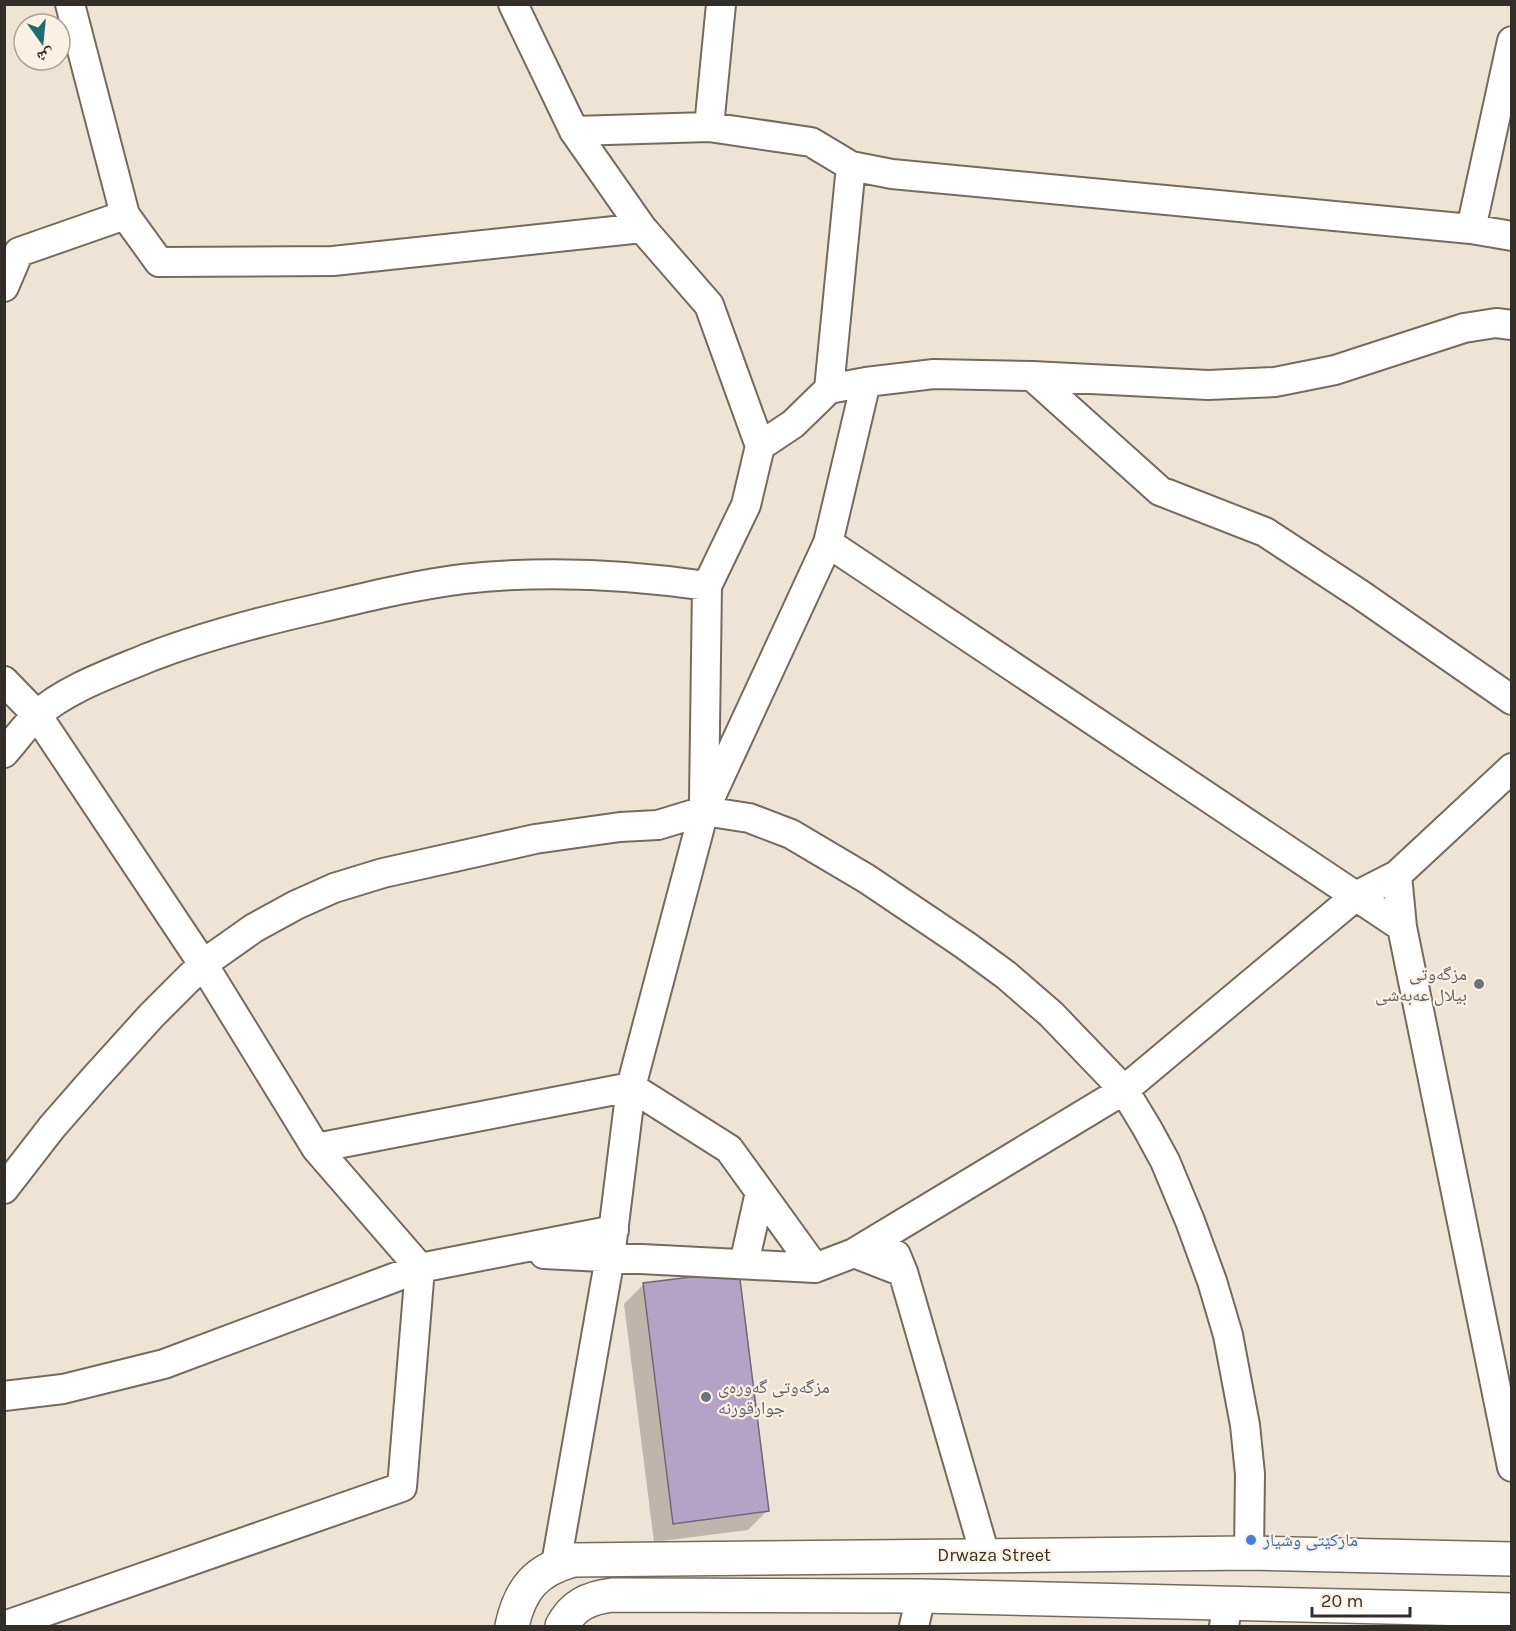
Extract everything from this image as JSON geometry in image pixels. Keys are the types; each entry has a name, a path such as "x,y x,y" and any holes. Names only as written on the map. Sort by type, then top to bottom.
{"street":[{"path":"70,4 124,215 159,262 333,261 642,228"},
{"path":"513,4 574,131 642,228 709,305 760,446 746,505 707,586 704,811"},
{"path":"709,127 721,4"},
{"path":"1470,229 1512,41"},
{"path":"574,131 709,127 811,141 851,166 892,174 1470,229 1512,236"},
{"path":"830,389 851,166"},
{"path":"4,287 19,252 124,215"},
{"path":"760,446 793,424 830,389 866,382 934,375 1032,376 1199,385 1275,382 1355,364 1464,328 1496,323 1512,325"},
{"path":"1032,376 1160,491 1265,532 1361,595 1512,700"},
{"path":"556,1564 610,1257 632,1087 704,811 828,543 866,382"},
{"path":"828,543 1402,927"},
{"path":"4,753 37,715 67,694 167,651 289,615 462,579 579,574 627,576 707,586"},
{"path":"4,681 37,715 203,964 316,1148 420,1268 402,1487 4,1626"},
{"path":"501,1252 815,1268 854,1253 1124,1090 1356,896 1397,875 1512,768"},
{"path":"4,1189 52,1127 94,1079 151,1016 203,964 254,928 296,905 344,885 383,873 535,839 592,830 658,825 704,811 767,823 867,879 1006,975 1051,1014 1124,1090 1148,1128 1186,1211 1212,1281 1228,1335 1245,1425 1250,1474 1249,1553"},
{"path":"1397,875 1402,927 1512,1467"},
{"path":"316,1148 632,1087 729,1149 815,1268"},
{"path":"744,1264 760,1192"},
{"path":"4,1396 63,1389 164,1364 420,1268 614,1230"},
{"path":"887,1234 903,1272 985,1555"},
{"path":"854,1253 903,1272"},
{"name":"Drwaza Street","path":"513,1626 517,1607 526,1589 539,1575 556,1564 573,1560 1249,1553 1512,1559"},
{"path":"562,1626 567,1617 580,1604 597,1597 612,1595 917,1611 1504,1615"}],"building":[{"name":"مزگەوتی گەورەی جوارقورنە","path":"739,1271 769,1511 673,1524 643,1283"}],"place":[{"name":"مزگەوتی بیلال عەبەشی","path":"1479,984"},
{"name":"مزگەوتی گەورەی جوارقورنە","path":"706,1397"},
{"name":"مارکێتی وشیار","path":"1251,1540"}]}
